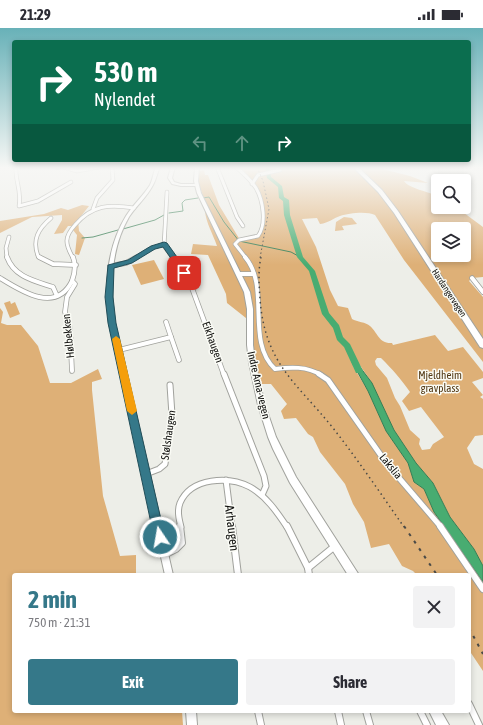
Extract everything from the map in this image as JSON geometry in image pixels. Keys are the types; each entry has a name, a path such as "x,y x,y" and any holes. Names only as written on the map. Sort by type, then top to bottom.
{"main road":[{"name":"Indre Arna-vegen","path":"203,200 249,298 252,362 270,431 295,482 353,573"},
{"name":"Hardangervegen","path":"386,200 483,344"},
{"path":"436,713 443,725"}],"street":[{"path":"20,200 19,206 26,206 40,200"},
{"path":"93,209 94,203 97,200"},
{"path":"141,200 134,208 118,236 110,266 110,310 168,573"},
{"path":"110,266 130,262 153,247 164,244 167,200"},
{"path":"230,200 237,217 243,226"},
{"path":"239,274 254,274 251,265 235,243 240,240 256,237 261,232 264,226 259,200"},
{"path":"76,265 65,245 67,235 84,215 93,209 134,208"},
{"path":"51,218 40,228 34,242 37,254 42,259 50,263 76,265"},
{"path":"9,237 6,242 5,252 10,266 24,277 53,287 57,296"},
{"name":"Eikhaugen","path":"164,244 186,274 200,308 239,416 264,476 266,486 262,495"},
{"name":"Hølbekken","path":"72,371 70,328 65,312 67,297 75,284 72,281 76,265"},
{"name":"Lakslia","path":"254,274 261,334 270,365 273,368 296,367 312,371 328,380 388,464 416,494 435,519 483,589"},
{"path":"0,278 35,298 46,299 57,296 64,291 72,281"},
{"path":"472,278 475,284 483,292"},
{"path":"166,322 179,360"},
{"path":"119,350 171,337"},
{"name":"Stølshaugen","path":"146,474 159,469 165,464 172,414 170,385"},
{"path":"164,555 178,548 182,542 178,510 183,497 199,485 210,481 226,480 242,484 262,495 280,515 293,533 309,573"},
{"name":"Arhaugen","path":"226,480 238,573"},
{"path":"308,568 335,546"},
{"path":"471,708 479,725"},
{"path":"191,713 192,725"},
{"path":"258,713 261,725"},
{"path":"338,713 341,725"},
{"path":"367,713 370,725"},
{"path":"421,713 427,725"}],"green space":[{"name":"Mjeldheim gravplass","path":"204,200 217,200 240,240 260,234 263,222 260,200 431,200 431,214 465,214 483,227 483,277 472,278 469,281 483,297 483,362 404,260 375,215 363,213 348,214 320,224 317,218 302,219 316,247 330,290 338,306 348,308 352,319 368,325 381,340 392,343 393,345 435,335 448,351 463,347 483,372 483,378 472,382 483,395 480,397 483,399 483,435 475,436 467,448 474,464 483,469 483,566 474,549 450,517 433,483 416,463 394,430 370,380 359,364 353,362 353,366 368,391 386,431 408,463 414,482 424,489 434,512 483,582 483,671 471,653 471,573 415,573 402,566 389,544 371,548 364,522 353,504 345,484 320,452 313,437 308,434 296,418 284,419 281,411 287,404 271,384 260,384 252,351 251,322 227,303 226,294 208,255 191,254 193,244 217,246 208,224 205,211 208,209","holes":["377,358 381,358 400,378 410,392 402,401 409,411 421,407 444,437 433,444 430,449 422,450 419,444 420,439 410,430 387,378 376,365 375,361"]},
{"path":"82,205 89,206 78,220 79,231 85,238 79,255 75,254 77,235 73,230 73,226 68,226 63,233 54,234 62,220 62,215 32,217 0,233 0,221 44,214 61,208 68,210"},
{"path":"344,217 352,218 357,224 342,226 344,230 335,231 336,222"},
{"path":"154,260 164,279 141,285 132,265"},
{"path":"10,301 11,304 15,302 20,314 10,318 4,303"},
{"path":"0,308 3,312 1,323 7,325 21,325 38,346 50,383 71,383 98,369 102,379 92,382 92,390 103,496 120,556 136,555 136,573 12,573 12,713 182,713 183,725 0,725"}],"shaded area":[{"path":"352,362 357,363 372,383 394,430 416,463 433,483 450,517 474,549 483,566 483,582 434,512 424,489 414,482 408,463 386,431 368,391"}],"waterway":[{"path":"169,213 183,211 182,203 188,200"},
{"path":"211,200 224,222 239,241 291,252 300,257"},
{"path":"285,200 287,215 300,257 312,271 326,314 336,327 340,338 347,346 359,371"},
{"path":"123,229 155,220 164,215"},
{"path":"82,238 93,237 118,230"}],"railway":[{"path":"260,258 269,209 267,200"},
{"path":"261,257 259,267 259,283 263,321 268,340 276,356 284,371 333,428 404,527"},
{"path":"404,526 436,573"},
{"path":"471,632 483,654"}],"slow traffic":[{"path":"116,339 132,411"}],"route":[{"path":"160,537 112,323 109,297 110,266 117,266 135,260 149,249 164,244 184,273"}]}
